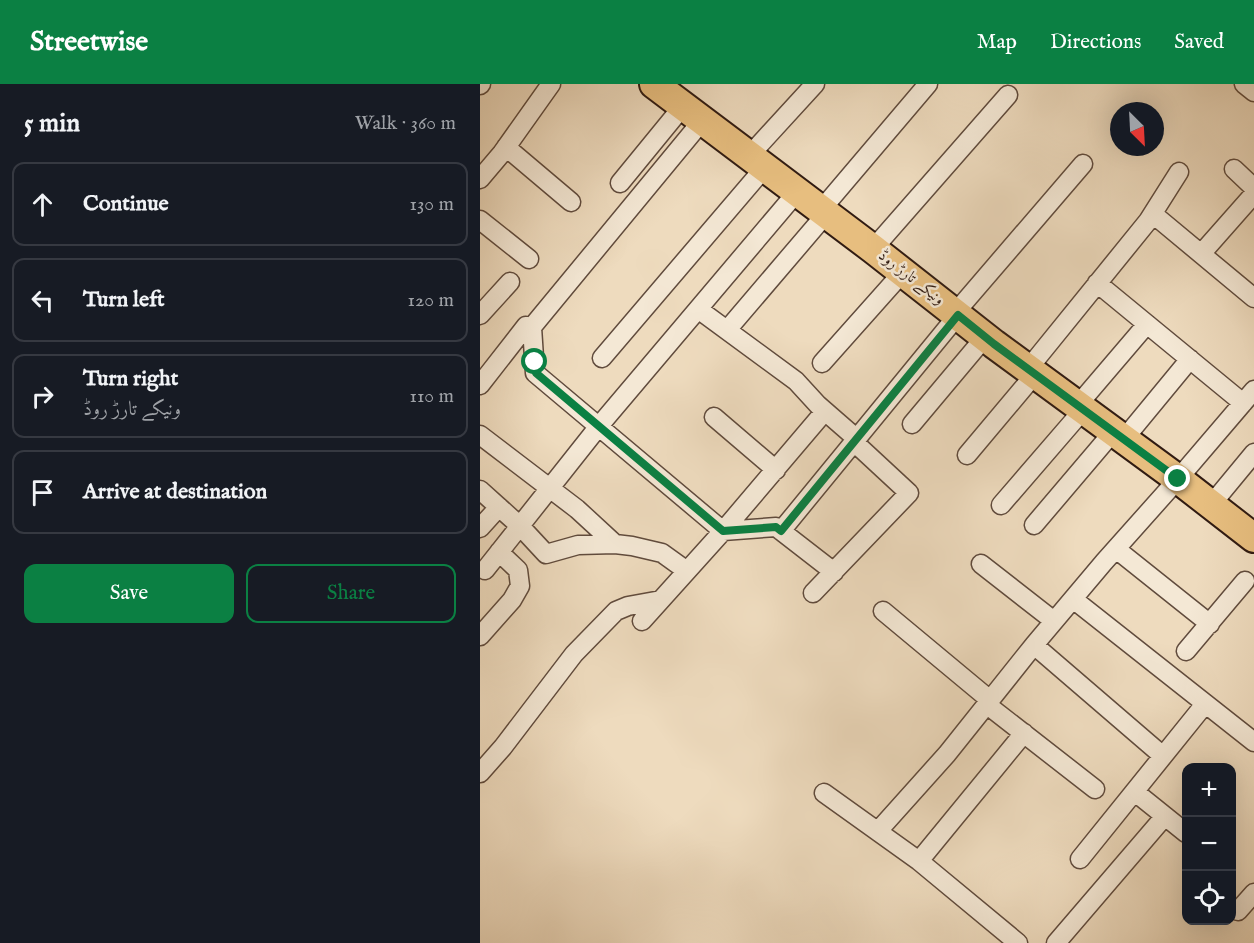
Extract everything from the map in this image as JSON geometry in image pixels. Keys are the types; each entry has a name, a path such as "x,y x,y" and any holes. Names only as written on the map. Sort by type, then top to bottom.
{"main road":[{"name":"ونیکے تارڑ روڈ","path":"679,99 757,162 985,337 1254,538"}],"street":[{"path":"480,179 551,84"},
{"path":"602,358 757,162 815,84"},
{"path":"727,330 928,84"},
{"path":"1244,84 1254,92"},
{"path":"873,249 1008,95"},
{"path":"620,183 679,99"},
{"path":"679,99 532,327 536,373 723,531 776,527 834,572"},
{"path":"506,147 571,202"},
{"path":"781,531 956,314 1083,164"},
{"path":"1234,170 1254,188"},
{"path":"968,455 1097,283 1153,214 1179,172"},
{"path":"485,570 599,426 797,192"},
{"path":"1201,255 1254,194"},
{"path":"1153,214 1254,298"},
{"path":"480,220 529,259"},
{"path":"822,363 903,272"},
{"path":"480,315 510,282"},
{"path":"878,831 946,754 1054,621 1249,396 1190,359 1097,283"},
{"path":"698,309 796,381 909,493 813,593"},
{"path":"1001,505 1147,324"},
{"path":"480,385 526,326 532,327"},
{"path":"912,424 985,337"},
{"path":"1034,525 1190,359"},
{"path":"642,621 723,531 825,411"},
{"path":"714,417 776,470"},
{"path":"480,435 577,509 615,544"},
{"path":"1211,506 1254,453"},
{"path":"480,490 520,526 546,554 578,545 632,546 662,553 687,571"},
{"path":"480,528 499,507"},
{"path":"1116,549 1210,624"},
{"path":"480,636 512,600 520,586 518,570 500,552"},
{"path":"981,564 1054,621"},
{"path":"1186,651 1245,581"},
{"path":"1073,599 1254,742"},
{"path":"480,773 574,654 616,610 661,600"},
{"path":"883,611 1024,733 1095,789"},
{"path":"1034,645 1163,756"},
{"path":"1080,859 1205,704"},
{"path":"919,861 1024,733"},
{"path":"1135,792 1182,830"},
{"path":"824,793 919,861 1014,942"},
{"path":"1056,943 1165,816"},
{"path":"1238,911 1254,893"}],"route":[{"path":"535,362 536,373 723,531 776,527 781,531 958,315 1178,479"}]}
